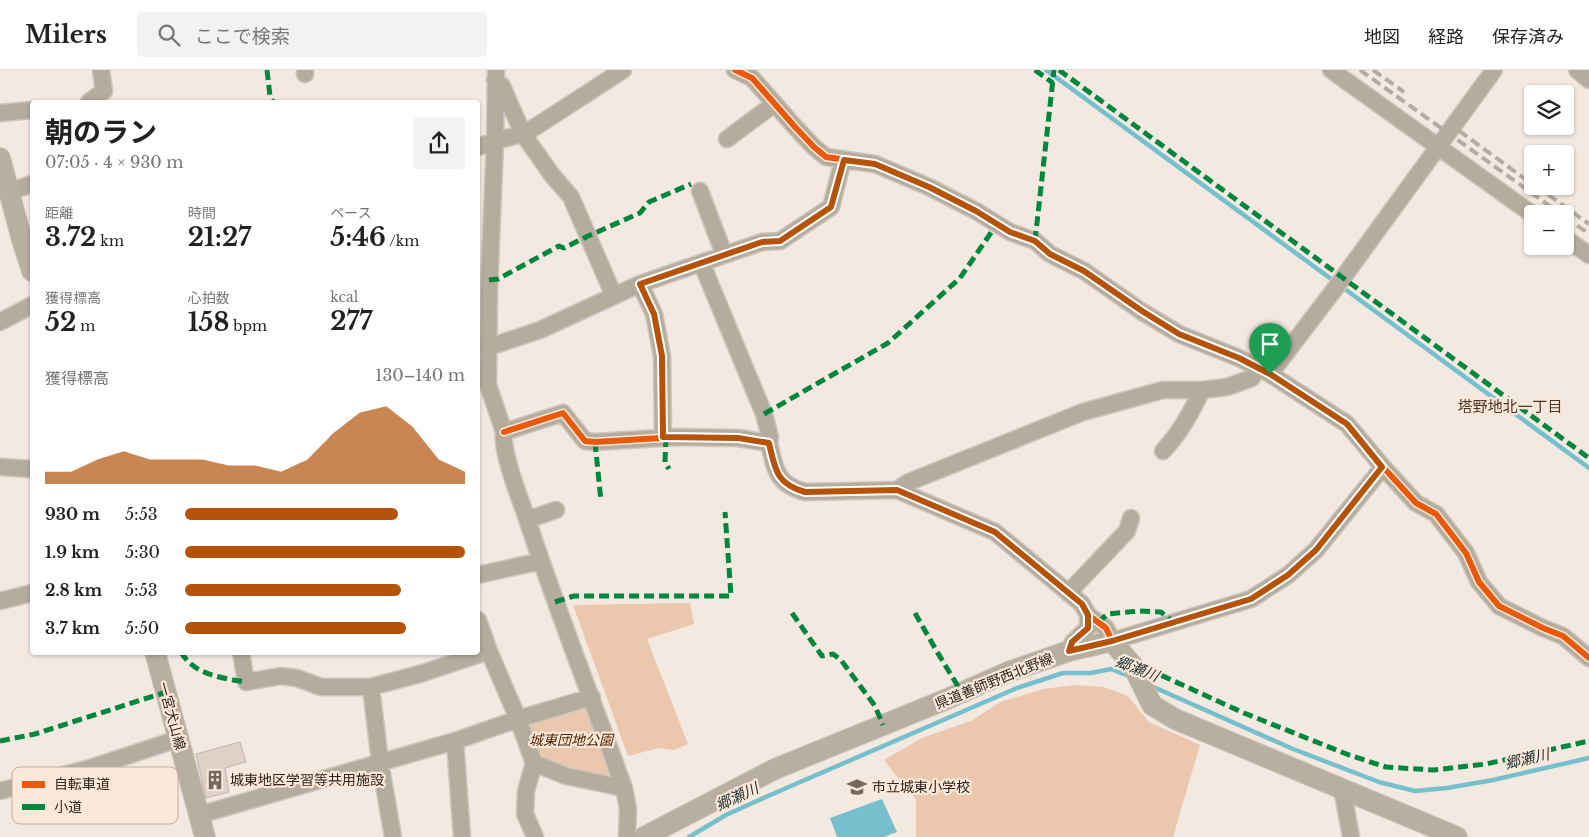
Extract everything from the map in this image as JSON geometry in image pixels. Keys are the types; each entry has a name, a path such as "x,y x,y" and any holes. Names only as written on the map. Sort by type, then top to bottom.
{"main road":[{"path":"0,158 30,265"},
{"path":"1112,641 1133,666 1152,705 1175,719 1457,837"},
{"name":"県道善師野西北野線","path":"644,837 775,769 1008,672 1069,651 1112,641"},
{"name":"一宮犬山線","path":"156,655 205,837"}],"street":[{"path":"92,100 104,91 101,70"},
{"path":"735,70 752,78 814,147 826,157 875,164 976,211 1010,232 1035,241 1050,254 1084,271 1179,334 1239,358 1264,371 1347,424 1382,467 1416,503 1436,514 1466,553 1479,582 1499,606 1562,636 1589,658"},
{"path":"1331,70 1524,208"},
{"path":"897,490 909,482 1083,412 1162,390 1202,390 1228,387 1252,378 1264,371 1339,284 1494,70"},
{"path":"1577,70 1589,80"},
{"path":"480,146 523,134 584,97 615,72"},
{"path":"495,75 502,86 523,134 571,197 614,296"},
{"path":"495,75 495,141 483,292 489,347 483,387 504,432 503,440 514,482 540,561 592,697 624,788 628,809 627,837"},
{"path":"727,139 774,104"},
{"path":"0,113 30,110"},
{"path":"489,347 540,330 640,284 762,242 780,241 831,207 844,160"},
{"path":"8,192 30,185"},
{"path":"700,191 724,254"},
{"path":"1574,244 1589,255"},
{"path":"702,264 764,414 776,473 792,489 805,492 897,490 995,532 1082,604 1088,615 1106,628 1112,641 1251,599 1288,575 1316,550 1382,467"},
{"path":"640,284 654,314 662,356 663,437"},
{"path":"0,322 30,306"},
{"path":"1163,450 1174,439 1187,420 1202,390"},
{"path":"504,432 563,414 584,441 595,442 663,437 738,438 769,443"},
{"path":"0,467 30,469"},
{"path":"527,520 556,510"},
{"path":"1068,594 1127,531 1131,518"},
{"path":"480,575 540,561"},
{"path":"0,600 30,593"},
{"path":"1069,651 1072,642 1088,628 1088,615"},
{"path":"480,626 534,763 526,791 525,814 535,837"},
{"path":"480,654 489,651"},
{"path":"242,655 246,682 281,676 297,678 321,687 371,687 423,673 477,655"},
{"path":"371,687 380,762 393,837"},
{"path":"198,814 455,741 518,719 592,697"},
{"path":"93,767 178,739"},
{"path":"455,741 462,837"},
{"path":"534,763 566,776 624,788"},
{"path":"1342,788 1351,837"}],"green space":[{"path":"690,603 694,624 647,639 688,744 674,750 659,748 628,756 573,605"},
{"path":"1076,685 1104,687 1128,696 1149,722 1200,745 1173,837 916,837 916,800 884,760 922,738 973,720 1000,702 1043,689"},
{"name":"城東団地公園","path":"588,706 613,776 570,770 540,757 527,724"}],"water":[{"path":"882,799 897,832 884,837 837,837 830,818"}],"building":[{"name":"城東地区学習等共用施設","path":"240,742 246,762 225,768 229,792 206,798 196,754"}],"waterway":[{"path":"1046,70 1589,468"},
{"name":"郷瀬川","path":"689,837 726,815 1017,688 1063,673 1091,673 1111,669 1131,677"},
{"name":"郷瀬川","path":"1149,685 1293,749 1379,782 1415,791 1493,780 1589,758"}],"railway":[{"path":"1360,70 1548,205"},
{"path":"1373,70 1404,92"},
{"path":"1447,122 1524,178"},
{"path":"1549,195 1589,224"},
{"path":"1574,223 1589,234"}],"marked path":[{"path":"267,70 272,100"},
{"path":"1035,70 1053,83"},
{"path":"1035,241 1054,70"},
{"path":"1059,70 1589,458"},
{"path":"489,280 498,279 559,246 564,248 640,213 649,202 691,184"},
{"path":"764,414 888,343 960,278 997,224"},
{"path":"666,437 665,462 669,469"},
{"path":"595,442 601,501"},
{"path":"555,602 574,596 731,596 725,512"},
{"path":"1098,622 1108,614 1139,611 1161,612 1173,622"},
{"path":"792,613 822,656 833,654 841,660 875,706 883,725"},
{"path":"915,613 962,693"},
{"path":"183,655 193,666 201,671 218,677 246,682"},
{"path":"1133,666 1154,672 1244,713 1349,755 1386,767 1434,770 1486,764 1589,741"},
{"path":"0,741 35,734 166,692"}],"cycle path":[{"path":"735,70 752,78 796,128 826,157 875,164 929,187 976,211 1010,232 1035,241 1050,254 1084,271 1141,311 1179,334 1239,358 1270,374 1347,424 1416,503 1436,514 1466,553 1479,582 1499,606 1563,636 1589,658"},
{"path":"504,432 563,413 585,441 677,437 738,438 769,443 778,474 782,480 795,489 805,492 897,490 995,532 1082,604 1088,615 1106,628 1112,641 1251,599 1288,575 1316,550 1383,467"}],"place":[{"name":"城東地区学習等共用施設","path":"215,780"},
{"name":"市立城東小学校","path":"857,787"}],"district":[{"name":"塔野地北一丁目","path":"1510,407"}],"route":[{"path":"844,160 875,164 929,187 976,211 1010,232 1035,241 1050,254 1084,271 1179,334 1239,358 1270,374 1347,424 1382,467 1316,550 1288,575 1251,599 1112,641 1069,651 1072,642 1088,628 1088,615 1082,604 995,532 897,490 805,492 792,489 776,473 769,443 738,438 663,437 662,356 654,314 640,284 762,242 780,241 831,207 844,160"}]}
